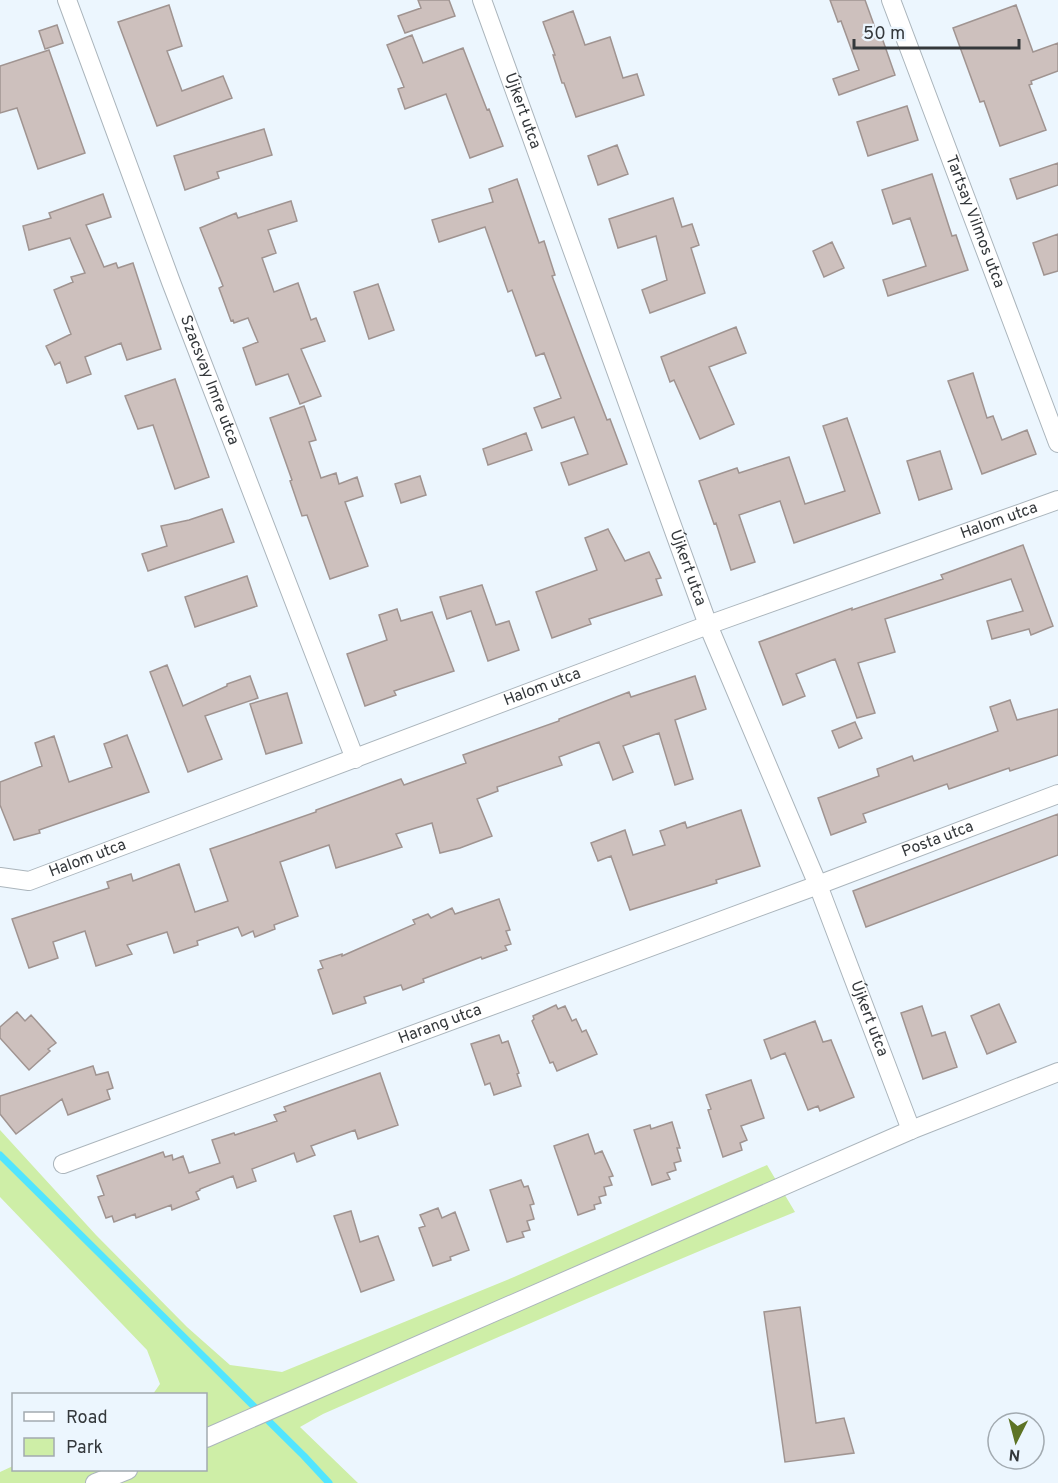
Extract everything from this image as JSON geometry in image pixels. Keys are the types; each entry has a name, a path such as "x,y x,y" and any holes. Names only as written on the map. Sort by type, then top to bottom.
{"street":[{"name":"Szacsvay Imre utca","path":"67,0 171,282 355,759"},
{"name":"Újkert utca","path":"482,0 708,625 818,885 911,1130"},
{"name":"Tartsay Vilmos utca","path":"891,0 1058,443"},
{"name":"Halom utca","path":"0,877 29,881 708,625 1058,501"},
{"name":"Posta utca","path":"818,885 1058,794"},
{"name":"Harang utca","path":"63,1164 818,885"},
{"path":"207,1438 911,1130 1058,1072"},
{"path":"95,1483 125,1471"}],"green space":[{"path":"0,1130 96,1235 187,1327 230,1365 282,1372 514,1277 767,1165 795,1212 499,1337 323,1414 300,1427 358,1483 0,1483 0,1472 12,1466 12,1471 207,1471 207,1393 154,1393 160,1384 147,1350 0,1197"}],"building":[{"path":"418,0 449,0 455,16 405,33 398,16 421,8"},
{"path":"830,0 865,0 878,36 881,35 895,75 839,95 833,79 859,70 841,21 838,22"},
{"path":"169,5 182,46 167,51 182,91 223,76 232,98 157,126 118,22"},
{"path":"1016,5 1033,52 1058,43 1058,71 1031,81 1032,84 1029,85 1046,130 1000,146 984,101 980,102 953,28"},
{"path":"573,11 585,45 610,37 623,78 637,74 644,95 576,117 564,83 562,83 543,22"},
{"path":"57,25 63,43 45,49 39,31"},
{"path":"412,35 423,63 463,48 503,146 470,158 446,94 405,109 398,89 404,87 387,45"},
{"path":"49,50 85,153 38,169 17,108 0,113 0,66"},
{"path":"907,106 918,140 868,156 857,122"},
{"path":"264,129 272,155 217,172 219,178 185,190 174,156"},
{"path":"617,145 628,174 598,185 588,156"},
{"path":"1058,163 1058,185 1017,199 1010,179"},
{"path":"932,174 952,236 956,235 968,270 888,296 883,280 926,266 910,218 893,224 882,190"},
{"path":"517,179 539,243 544,241 555,275 552,276 583,358 627,464 569,485 561,463 588,454 574,417 542,428 534,408 561,398 544,353 536,356 512,290 508,292 485,227 439,242 432,220 493,202 489,189"},
{"path":"103,194 111,217 86,225 104,267 116,263 118,268 133,263 161,349 127,360 121,343 85,357 91,374 67,383 60,362 55,365 46,346 71,334 54,290 73,282 71,277 85,273 70,238 29,250 23,226 51,218 49,213"},
{"path":"673,198 682,227 692,224 699,245 691,248 705,293 650,313 642,290 667,280 656,236 618,248 609,219"},
{"path":"291,201 297,221 268,230 276,253 262,258 274,292 298,283 311,320 316,318 325,341 301,349 321,396 300,404 288,374 256,385 243,348 258,342 248,318 234,323 233,320 231,321 219,288 223,286 200,228 236,213 238,218"},
{"path":"1058,234 1058,271 1044,275 1033,243"},
{"path":"832,242 844,268 824,277 813,251"},
{"path":"378,284 394,330 369,339 354,292"},
{"path":"736,327 746,353 709,367 734,424 700,439 674,380 670,382 661,357"},
{"path":"973,373 987,418 993,416 1002,440 1027,430 1036,454 982,474 948,381"},
{"path":"175,379 209,477 175,489 153,425 138,429 125,396"},
{"path":"304,406 316,440 309,442 321,478 336,473 339,484 357,477 363,496 345,502 368,566 330,579 307,515 302,516 270,418"},
{"path":"847,418 880,513 794,543 780,501 739,515 755,562 731,570 699,481 737,468 739,473 789,457 805,504 845,491 823,426"},
{"path":"526,433 532,450 488,465 483,449"},
{"path":"940,451 952,489 919,500 907,461"},
{"path":"420,476 426,495 401,503 395,484"},
{"path":"222,509 234,542 148,571 142,554 167,546 161,526"},
{"path":"608,529 625,561 649,552 661,578 656,579 662,595 589,619 591,624 552,638 536,592 597,570 585,538"},
{"path":"1023,545 1053,626 1031,635 1029,629 992,639 987,621 1023,611 1011,579 885,619 895,652 858,663 875,713 857,718 835,659 796,674 805,696 783,705 759,642 852,608 852,610 943,579 941,575"},
{"path":"247,576 257,606 195,627 185,597"},
{"path":"482,585 496,625 509,621 519,650 488,661 471,611 447,619 440,597"},
{"path":"397,609 401,621 432,612 454,671 394,691 396,695 365,706 347,654 387,640 379,615"},
{"path":"167,665 183,706 227,684 250,676 258,698 205,716 222,759 188,772 150,672"},
{"path":"695,676 706,709 675,720 693,779 675,785 659,733 623,746 633,772 613,780 599,742 559,757 562,765 497,787 498,791 477,799 492,836 440,853 432,823 396,834 402,847 336,868 329,845 280,862 298,916 274,925 275,929 255,937 253,931 242,936 238,927 197,941 198,945 174,953 167,932 127,945 132,954 96,966 85,931 53,942 58,958 29,968 12,919 109,888 107,882 131,874 133,881 179,864 195,912 228,901 210,849 401,779 404,785 466,763 463,755 559,721 559,719 629,692 631,697"},
{"path":"287,693 302,743 266,754 250,704"},
{"path":"1010,700 1017,720 1058,709 1058,755 1010,771 1009,768 949,789 947,784 863,814 866,822 831,835 818,798 879,776 877,769 912,756 914,761 998,731 990,707"},
{"path":"855,722 862,738 839,748 832,731"},
{"path":"127,735 149,792 39,830 40,833 14,840 0,805 0,782 42,766 35,743 54,736 69,782 112,767 104,744"},
{"path":"741,810 760,866 716,880 717,883 630,910 611,856 598,861 591,843 625,830 633,855 665,845 660,831 685,822 687,828"},
{"path":"1058,814 1058,855 866,927 853,891"},
{"path":"499,899 510,930 506,931 511,944 505,946 507,950 482,959 481,957 423,979 424,982 403,990 401,985 364,997 366,1003 333,1014 318,970 323,968 320,961 342,954 342,956 415,924 413,920 428,914 431,918 452,908 455,914"},
{"path":"999,1004 1016,1042 987,1054 971,1016"},
{"path":"556,1005 558,1009 565,1006 572,1021 576,1019 582,1032 586,1030 597,1054 557,1071 553,1062 550,1063 532,1021 533,1016"},
{"path":"922,1006 932,1036 945,1032 957,1067 923,1079 901,1013"},
{"path":"17,1012 25,1021 31,1015 56,1043 29,1070 0,1038 0,1027"},
{"path":"815,1021 823,1042 831,1040 854,1097 820,1111 818,1106 808,1110 785,1053 771,1059 764,1040"},
{"path":"499,1035 502,1043 508,1041 521,1086 494,1095 490,1083 485,1085 471,1044"},
{"path":"93,1066 96,1075 108,1072 113,1088 107,1090 110,1099 68,1115 62,1099 16,1134 0,1114 0,1096"},
{"path":"380,1073 398,1125 358,1139 355,1130 311,1146 315,1155 297,1162 294,1153 252,1169 256,1181 237,1188 233,1176 200,1189 196,1192 199,1199 172,1210 171,1205 136,1218 135,1214 114,1222 112,1216 106,1218 98,1197 104,1195 97,1176 163,1152 165,1157 172,1155 173,1160 183,1156 189,1173 220,1163 212,1140 277,1121 274,1115 286,1111 284,1107"},
{"path":"751,1080 764,1118 741,1126 747,1140 740,1143 742,1150 723,1157 708,1110 711,1109 706,1095"},
{"path":"672,1122 680,1148 677,1148 681,1161 674,1163 676,1170 667,1173 670,1179 652,1185 634,1130 650,1125 651,1129"},
{"path":"588,1134 595,1154 602,1151 613,1176 609,1177 612,1185 604,1187 606,1195 599,1197 601,1203 594,1205 595,1209 578,1215 554,1146"},
{"path":"521,1180 524,1187 528,1186 534,1204 530,1205 534,1219 527,1221 530,1230 522,1232 524,1237 507,1242 490,1190"},
{"path":"438,1208 442,1218 455,1212 469,1250 450,1257 451,1260 433,1266 419,1228 425,1226 420,1215"},
{"path":"351,1211 360,1242 378,1236 394,1280 361,1292 334,1216"},
{"path":"800,1307 816,1423 844,1418 854,1453 785,1462 764,1312"}],"waterway":[{"path":"0,1155 329,1483"}]}
